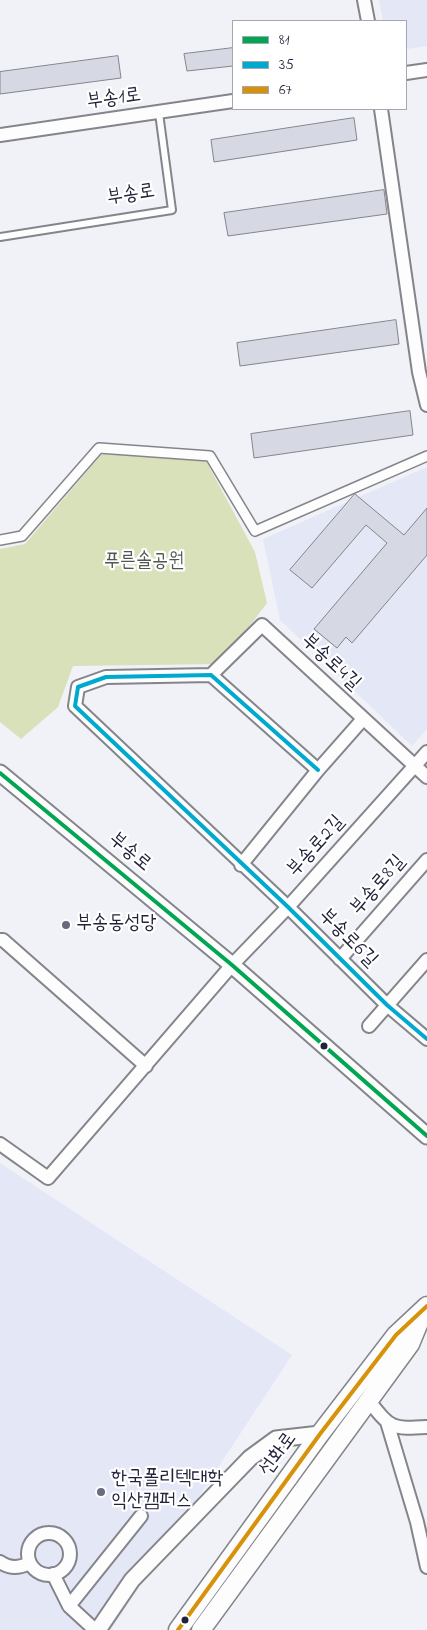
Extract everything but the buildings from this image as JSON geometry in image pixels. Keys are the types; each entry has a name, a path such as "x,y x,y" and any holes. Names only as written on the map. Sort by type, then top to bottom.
{"main road":[{"name":"선화로","path":"201,1630 410,1344 425,1309"},
{"name":"선화로","path":"178,1630 320,1434 396,1335 425,1309"}],"street":[{"path":"364,0 368,20"},
{"path":"407,74 427,70"},
{"name":"부송1로","path":"0,135 232,101"},
{"path":"381,110 427,405"},
{"path":"0,540 22,536 98,448 210,456 255,530 427,456"},
{"name":"부송로4길","path":"210,675 262,625 427,777"},
{"path":"210,675 318,770"},
{"name":"부송로6길","path":"210,675 106,676 78,687 74,706 241,865 288,907 388,1005 427,1039"},
{"path":"241,865 318,770 363,719"},
{"name":"부송로2길","path":"232,965 288,907 427,752"},
{"name":"부송로","path":"0,773 232,965 427,1136"},
{"name":"부송로8길","path":"340,959 427,860"},
{"path":"0,940 3,940 146,1066"},
{"path":"369,1026 427,960"},
{"path":"0,1144 48,1178 232,965"},
{"path":"369,1401 387,1422 398,1429 427,1427"},
{"path":"387,1422 417,1522 427,1567"},
{"path":"53,1574 69,1606 97,1630 132,1580 250,1458 276,1439 320,1434"},
{"path":"69,1606 141,1516"},
{"path":"42,1534 55,1534 66,1542 70,1554 65,1567 53,1574 40,1572 30,1563 28,1556 31,1543 42,1534"},
{"path":"0,1562 7,1567 22,1567 30,1563"}],"lane":[{"name":"부송로","path":"0,237 172,210 160,113"}],"shaded area":[{"path":"379,0 427,0 427,46 407,49 407,20 383,20"},
{"path":"427,467 427,729 412,746 280,620 263,539"},
{"name":"한국폴리텍대학 익산캠퍼스","path":"0,1163 292,1355 111,1630 0,1630"}],"green space":[{"name":"푸른솔공원","path":"102,454 206,461 255,552 267,603 221,664 73,666 58,707 21,739 0,722 0,549 25,544"}],"transit line":[{"name":"35","path":"318,770 211,675 106,677 78,687 75,706 288,907 387,1005 427,1039"},
{"name":"81","path":"0,773 232,965 427,1136"},
{"name":"67","path":"178,1630 320,1434 396,1335 427,1306"}],"place":[{"name":"부송동성당","path":"66,925"},
{"name":"한국폴리텍대학 익산캠퍼스","path":"101,1492"}]}
